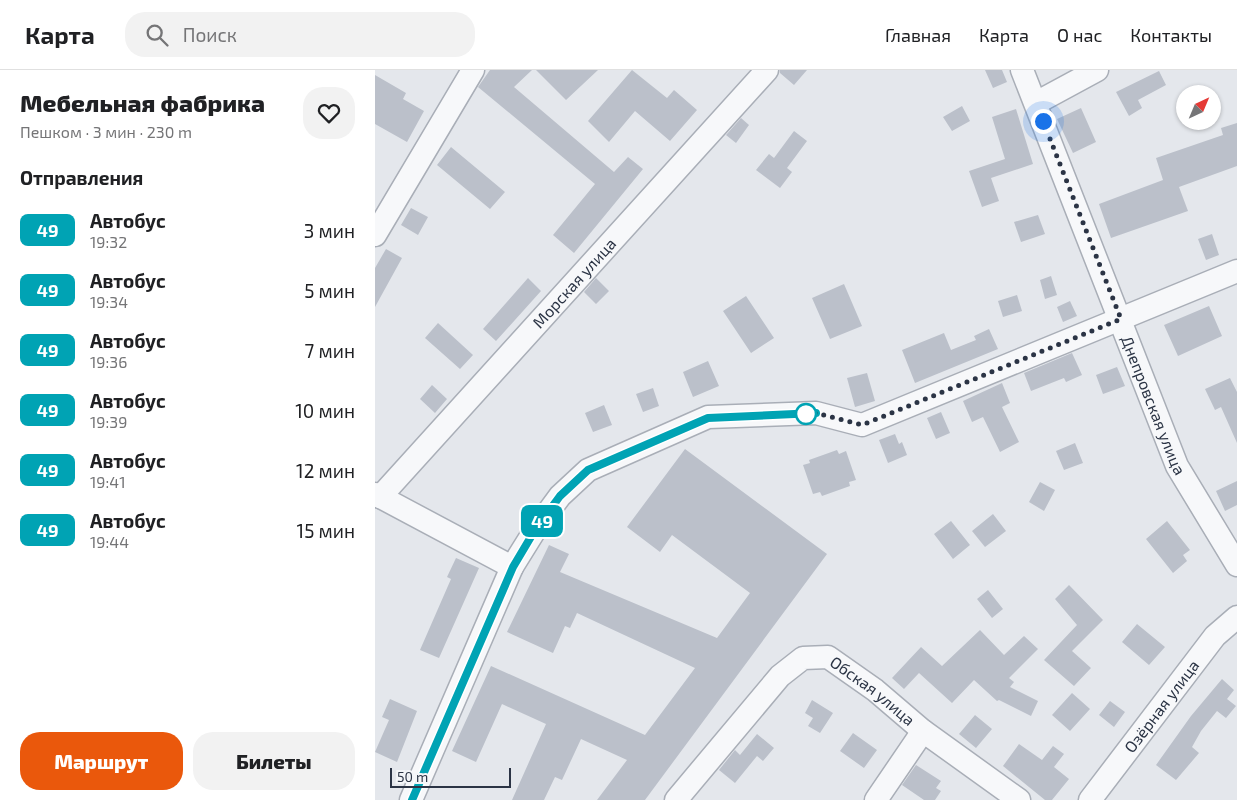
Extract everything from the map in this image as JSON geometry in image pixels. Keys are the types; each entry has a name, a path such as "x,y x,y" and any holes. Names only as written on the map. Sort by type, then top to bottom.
{"street":[{"path":"375,235 473,70"},
{"name":"Морская улица","path":"377,496 767,70"},
{"name":"Днепровская улица","path":"1023,70 1177,466 1237,565"},
{"path":"1036,103 1097,70"},
{"path":"411,800 513,567 535,530 560,496 588,470 708,418 816,413 862,425 1237,271"},
{"path":"377,496 513,567"},
{"name":"Озёрная улица","path":"1090,800 1215,636 1237,617"},
{"name":"Обская улица","path":"676,800 780,676 803,658 828,657 875,690 923,731 1019,800"},
{"path":"876,800 923,731"}],"building":[{"path":"490,70 532,70 514,87 614,172 628,157 643,169 574,253 553,235 595,184 478,87"},
{"path":"536,70 598,70 566,100"},
{"path":"632,70 667,98 674,90 697,110 670,141 635,111 609,142 588,121"},
{"path":"780,70 807,70 794,85 780,73"},
{"path":"985,70 1002,70 1007,82 993,88"},
{"path":"1159,71 1166,85 1138,100 1142,108 1129,116 1116,92"},
{"path":"375,75 406,93 403,99 424,111 407,142 375,124"},
{"path":"962,106 970,121 952,131 943,117"},
{"path":"1081,108 1096,142 1073,153 1057,119"},
{"path":"1016,109 1033,164 991,178 999,201 982,207 969,171 1005,159 992,117"},
{"path":"741,118 749,125 736,143 726,135"},
{"path":"1237,123 1237,166 1179,187 1188,211 1111,238 1099,204 1163,180 1156,158 1223,135 1221,128"},
{"path":"794,131 807,141 787,168 792,172 780,188 756,170 769,154 774,158"},
{"path":"451,147 505,192 490,209 437,165"},
{"path":"411,208 428,217 418,235 401,225"},
{"path":"1038,215 1045,234 1021,242 1014,222"},
{"path":"1212,234 1219,255 1206,260 1198,239"},
{"path":"386,249 402,258 375,307 375,268"},
{"path":"1051,276 1057,295 1045,299 1040,280"},
{"path":"528,278 541,291 496,341 483,329"},
{"path":"596,278 609,291 596,304 584,292"},
{"path":"844,284 862,326 830,339 812,298"},
{"path":"1017,295 1022,311 1003,317 998,301"},
{"path":"746,296 774,338 751,353 723,311"},
{"path":"1070,301 1077,316 1063,322 1057,307"},
{"path":"1209,306 1222,336 1178,356 1164,325"},
{"path":"438,323 473,355 460,369 425,338"},
{"path":"989,329 998,349 915,383 902,350 944,333 951,350 976,340 974,336"},
{"path":"1072,353 1082,375 1066,382 1064,378 1031,391 1024,373"},
{"path":"708,361 719,386 693,397 683,372"},
{"path":"1117,367 1125,386 1103,394 1096,375"},
{"path":"867,373 875,401 855,407 847,378"},
{"path":"1230,378 1237,392 1237,443 1221,407 1215,410 1205,389"},
{"path":"1002,383 1010,403 1002,407 1019,442 1000,452 983,417 972,422 963,401"},
{"path":"432,385 447,399 435,413 420,399"},
{"path":"653,388 659,406 643,412 636,394"},
{"path":"604,405 612,425 593,432 585,413"},
{"path":"941,412 950,433 936,439 927,418"},
{"path":"895,434 899,444 902,442 907,455 888,463 879,440"},
{"path":"1075,443 1083,463 1064,470 1056,451"},
{"path":"685,449 827,554 645,800 597,800 627,760 581,739 562,780 555,777 544,800 512,800 546,724 502,704 476,762 452,751 491,666 645,735 695,668 577,613 570,628 565,626 553,653 507,632 549,545 569,554 560,572 717,638 750,593 672,535 660,552 627,527"},
{"path":"837,450 839,454 846,451 856,480 849,482 850,486 822,496 820,492 813,494 803,465 810,463 809,460"},
{"path":"1237,481 1237,505 1225,511 1216,491"},
{"path":"1040,482 1055,490 1044,511 1029,502"},
{"path":"993,514 1006,531 985,547 972,531"},
{"path":"951,521 970,545 953,559 934,534"},
{"path":"1167,521 1190,550 1183,555 1187,561 1173,573 1146,539"},
{"path":"456,558 479,568 439,658 420,650 451,579 447,577"},
{"path":"1069,585 1103,620 1072,651 1091,668 1074,686 1044,660 1077,625 1055,599"},
{"path":"988,590 1003,609 992,618 977,599"},
{"path":"1137,624 1165,647 1149,665 1122,642"},
{"path":"980,630 1004,655 1024,636 1038,649 1009,678 1014,682 1010,687 1038,701 1031,716 999,700 997,701 974,680 952,703 919,673 904,689 892,678 921,647 942,666"},
{"path":"1222,679 1234,690 1227,699 1236,706 1226,718 1217,711 1201,731 1192,747 1199,753 1176,780 1156,765 1191,716"},
{"path":"1072,693 1090,709 1070,731 1052,715"},
{"path":"390,699 417,711 397,762 375,752 389,720 382,717"},
{"path":"812,700 833,713 820,733 808,726 813,718 805,713"},
{"path":"1110,701 1125,712 1114,727 1099,715"},
{"path":"975,715 992,729 976,748 959,734"},
{"path":"853,733 877,750 864,768 840,751"},
{"path":"757,734 774,748 763,761 757,756 735,783 719,770 735,750 740,755"},
{"path":"1019,744 1042,760 1053,746 1064,754 1054,767 1069,779 1052,800 1045,800 1003,766"},
{"path":"916,765 941,781 936,788 941,791 935,800 924,800 902,785"}],"bus line":[{"name":"49","path":"412,800 513,567 535,530 560,496 588,470 625,452 708,418 816,413"}],"route":[{"path":"806,414 816,413 862,425 1121,319 1043,121"}]}
